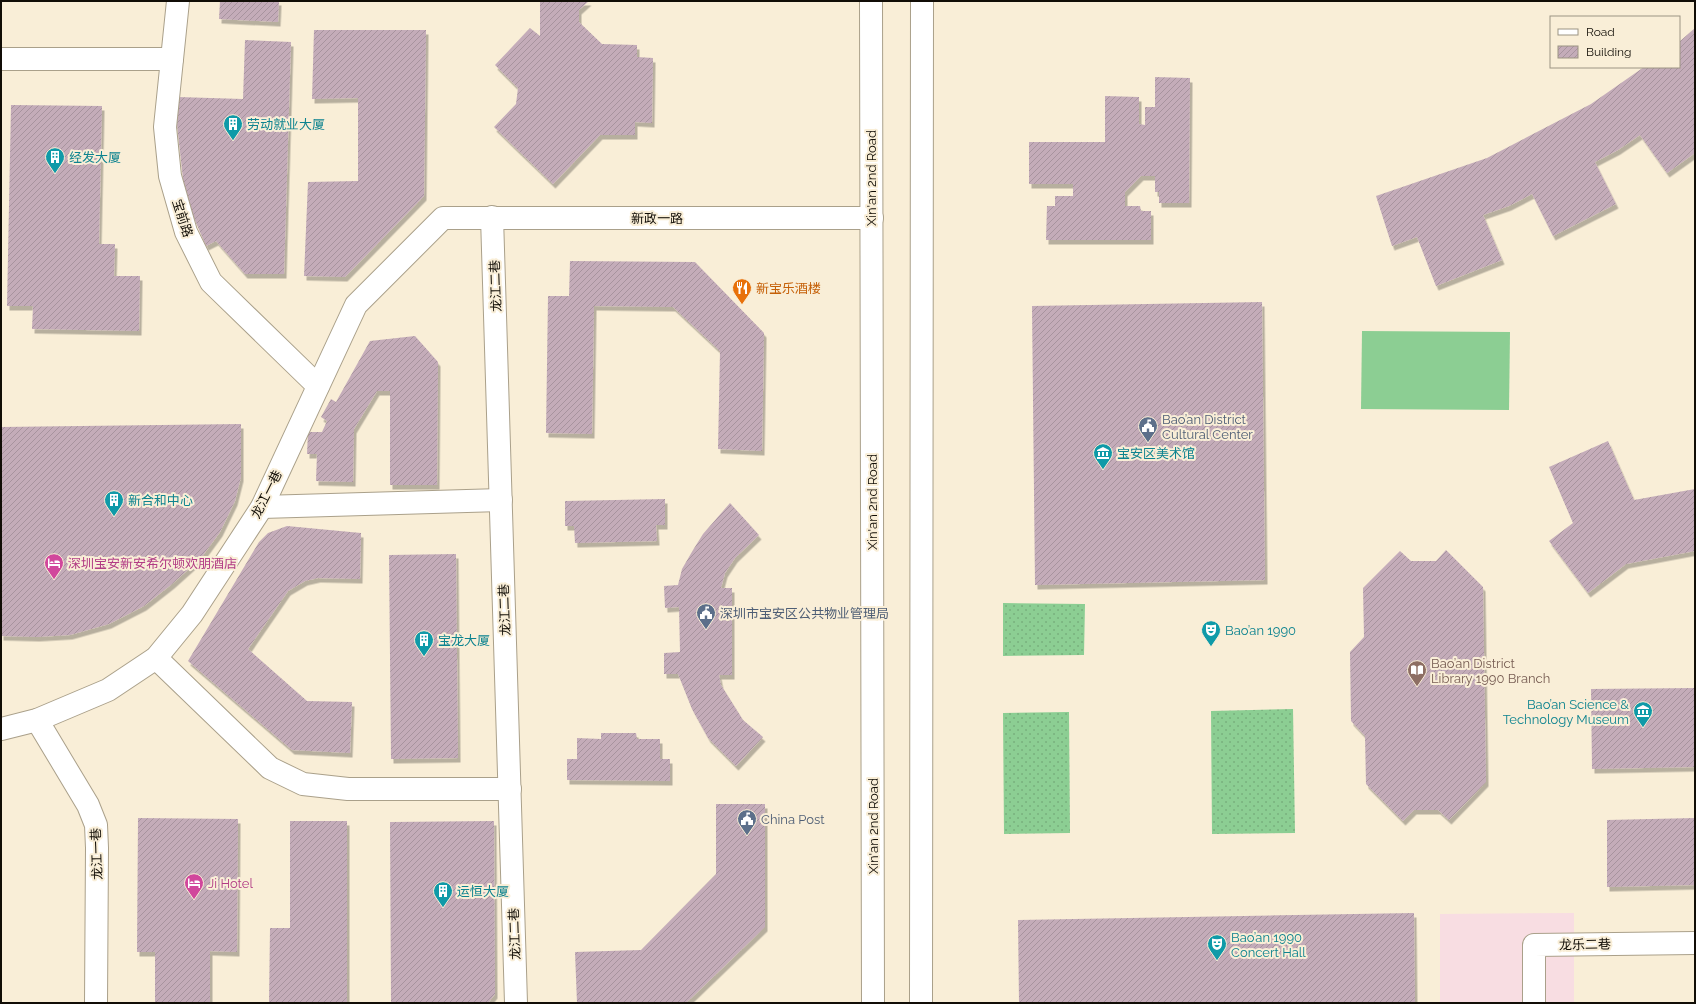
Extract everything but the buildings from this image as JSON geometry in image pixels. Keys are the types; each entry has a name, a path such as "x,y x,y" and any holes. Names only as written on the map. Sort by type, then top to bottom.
{"street":[{"name":"宝前路","path":"178,1 165,127 170,176 186,232 211,282 318,386"},
{"name":"Xin'an 2nd Road","path":"871,1 874,1003"},
{"path":"921,1003 922,1"},
{"path":"1,59 172,59"},
{"name":"新政一路","path":"443,218 872,218"},
{"name":"龙江一巷","path":"1,729 37,720 108,690 156,658 192,614 262,508 356,305 443,218"},
{"name":"龙江二巷","path":"492,218 516,1003"},
{"path":"262,508 501,500"},
{"path":"156,658 270,768 302,784 348,789 510,789"},
{"name":"龙江一巷","path":"37,720 88,805 96,825 96,1003"},
{"name":"龙乐二巷","path":"1534,1003 1534,945 1695,943"}],"shaded area":[{"path":"1574,913 1574,1003 1440,1003 1440,914"}],"green space":[{"path":"1362,331 1510,332 1509,410 1361,409"},
{"path":"1003,603 1085,604 1084,655 1003,656"},
{"path":"1293,709 1295,833 1212,834 1211,711"},
{"path":"1069,712 1070,833 1004,834 1003,713"}],"place":[{"name":"劳动就业大厦","path":"233,141"},
{"name":"经发大厦","path":"55,174"},
{"name":"新宝乐酒楼","path":"742,305"},
{"name":"Bao’an District Cultural Center","path":"1148,443"},
{"name":"宝安区美术馆","path":"1103,470"},
{"name":"新合和中心","path":"114,517"},
{"name":"深圳宝安新安希尔顿欢朋酒店","path":"54,580"},
{"name":"深圳市宝安区公共物业管理局","path":"706,630"},
{"name":"Bao’an 1990","path":"1211,647"},
{"name":"宝龙大厦","path":"424,657"},
{"name":"Bao’an District Library 1990 Branch","path":"1417,687"},
{"name":"Bao’an Science & Technology Museum","path":"1643,728"},
{"name":"China Post","path":"747,836"},
{"name":"Ji Hotel","path":"194,900"},
{"name":"运恒大厦","path":"443,908"},
{"name":"Bao’an 1990 Concert Hall","path":"1217,961"}]}
